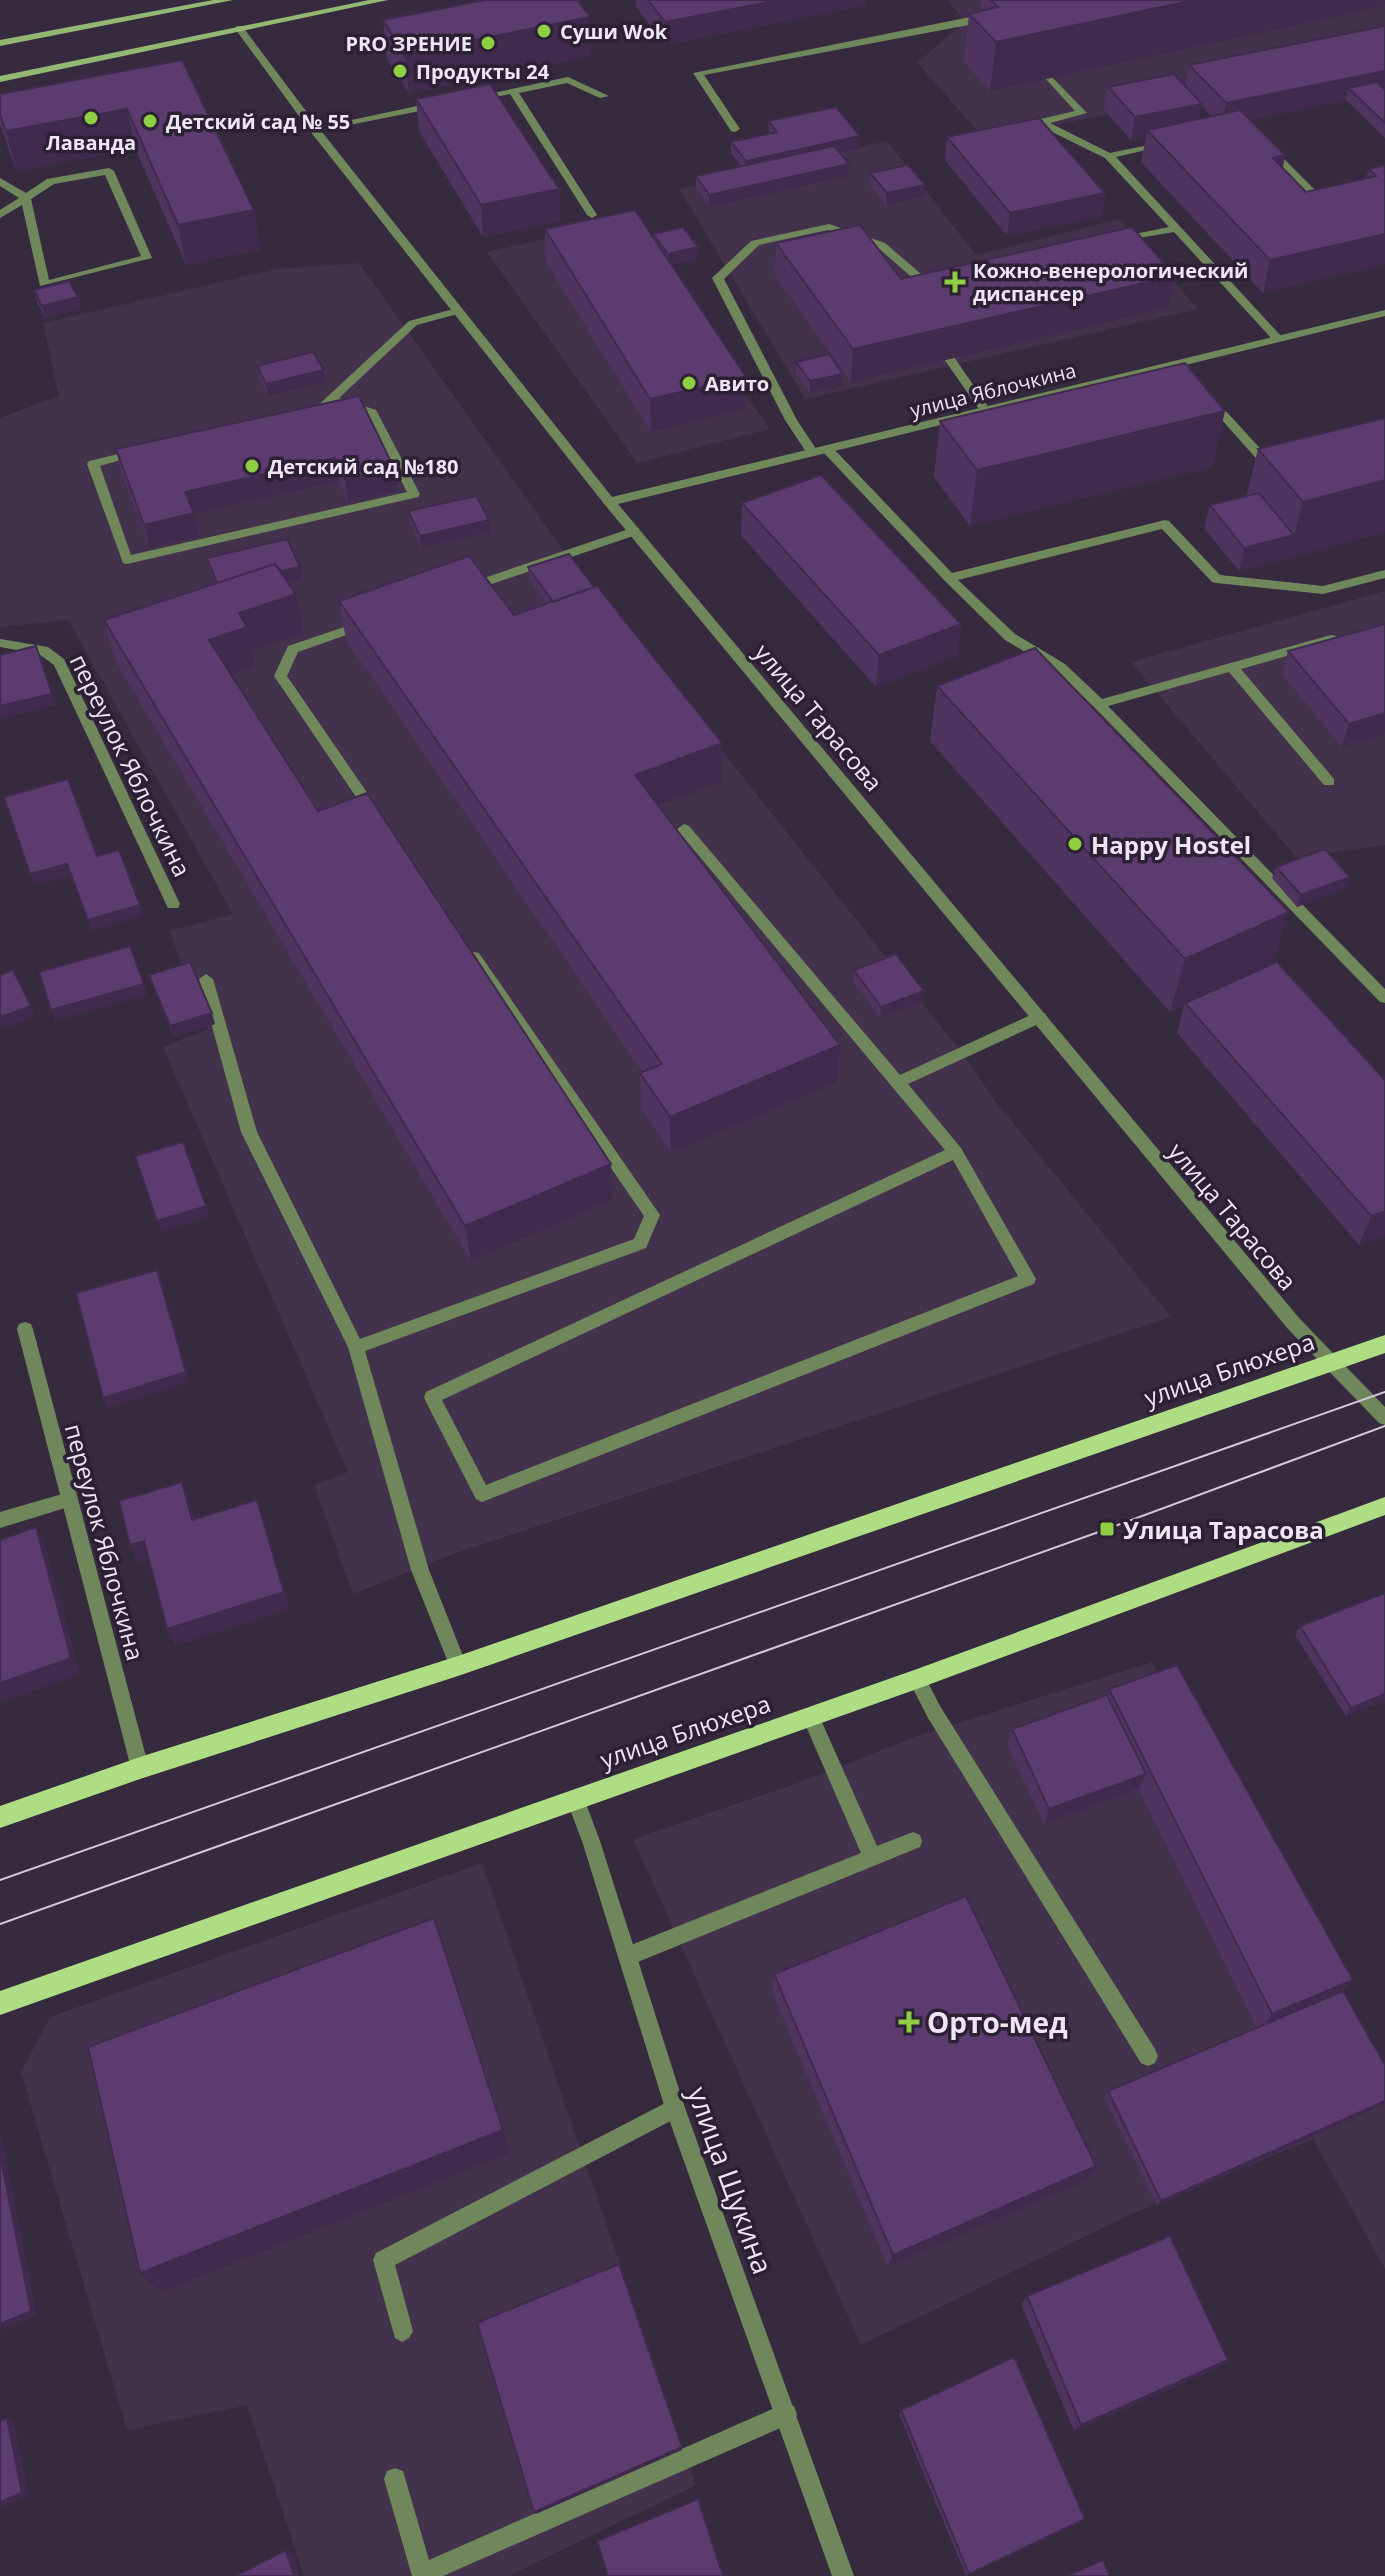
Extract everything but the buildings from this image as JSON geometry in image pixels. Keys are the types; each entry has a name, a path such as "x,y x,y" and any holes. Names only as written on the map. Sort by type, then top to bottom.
{"main road":[{"path":"0,43 228,0"},
{"path":"0,79 383,0"},
{"name":"улица Блюхера","path":"0,1817 140,1768 458,1666 1385,1344"},
{"name":"улица Блюхера","path":"0,2003 917,1679 1385,1506"}],"street":[{"path":"735,129 698,73 965,21 998,22 986,9"},
{"name":"улица Тарасова","path":"239,28 314,129 609,502 1294,1324 1385,1418"},
{"path":"1050,78 1082,113 1040,122 1109,156 1277,338"},
{"path":"469,99 568,80 604,96"},
{"path":"512,90 592,215"},
{"path":"314,129 455,102"},
{"path":"1109,156 1184,138"},
{"path":"1264,144 1314,195 1343,188"},
{"path":"0,181 25,197 44,284 147,258 109,171 51,181 25,197 0,215"},
{"path":"812,452 791,420 718,278 755,243 829,227 881,245 917,284 949,273"},
{"path":"1100,244 1175,229"},
{"path":"302,416 317,412 413,323 457,311"},
{"name":"улица Яблочкина","path":"609,502 1385,313"},
{"path":"950,359 985,410"},
{"path":"1177,363 1187,374"},
{"path":"1197,385 1266,462 1281,458"},
{"path":"153,450 93,464 127,560 414,494 372,412 332,399"},
{"path":"827,449 949,578 1010,637 1060,667 1099,704 1385,998"},
{"path":"949,578 1165,524 1216,579 1323,590 1385,574"},
{"path":"451,594 635,531"},
{"path":"379,619 293,649 280,676 380,820"},
{"path":"1099,704 1339,637"},
{"name":"переулок Яблочкина","path":"0,643 43,650 59,662 173,904"},
{"path":"1232,667 1329,782"},
{"path":"684,829 956,1152 1028,1279 482,1494 432,1397 956,1152"},
{"path":"356,1347 640,1243 652,1215 461,939"},
{"path":"206,979 249,1132 356,1347 420,1570 458,1666"},
{"path":"898,1082 1040,1017"},
{"name":"переулок Яблочкина","path":"25,1329 140,1768"},
{"path":"0,1520 69,1500"},
{"path":"917,1679 934,1712 1148,2056"},
{"path":"811,1717 872,1857"},
{"name":"улица Щукина","path":"575,1799 675,2108 843,2576"},
{"path":"628,1956 913,1841"},
{"path":"402,2331 383,2260 675,2108"},
{"path":"395,2479 422,2574 786,2414"}],"shaded area":[{"path":"947,0 1385,0 1385,63 984,138 917,63 965,21"},
{"name":"Кожно-венерологический диспансер","path":"887,141 976,255 1119,219 1198,309 805,399 679,189"},
{"path":"621,222 770,429 637,463 487,252"},
{"path":"359,263 566,554 962,1053 996,1102 1171,1317 459,1552 353,1594 314,1485 348,1472 163,1047 208,1029 169,931 233,914 68,620 0,627 0,418 59,396 43,323 277,269"},
{"path":"1385,591 1385,845 1296,857 1131,662"},
{"path":"1152,1662 1385,2075 1385,2269 1313,2139 1134,2213 861,2345 633,1839 801,1782 917,1736"},
{"path":"482,1863 696,2485 509,2576 304,2576 247,2405 127,2430 21,2072 50,2017"}],"tram line":[{"path":"0,1880 1385,1392"},
{"path":"0,1924 1107,1529 1385,1426"}],"place":[{"name":"Суши Wok","path":"544,31"},
{"name":"PRO ЗРЕНИЕ","path":"488,43"},
{"name":"Продукты 24","path":"400,71"},
{"name":"Лаванда","path":"91,118"},
{"name":"Детский сад № 55","path":"150,121"},
{"name":"Кожно-венерологический диспансер","path":"955,282"},
{"name":"Авито","path":"689,383"},
{"name":"Детский сад №180","path":"252,466"},
{"name":"Happy Hostel","path":"1075,844"},
{"name":"Улица Тарасова","path":"1107,1529"},
{"name":"Орто-мед","path":"909,2022"}]}
